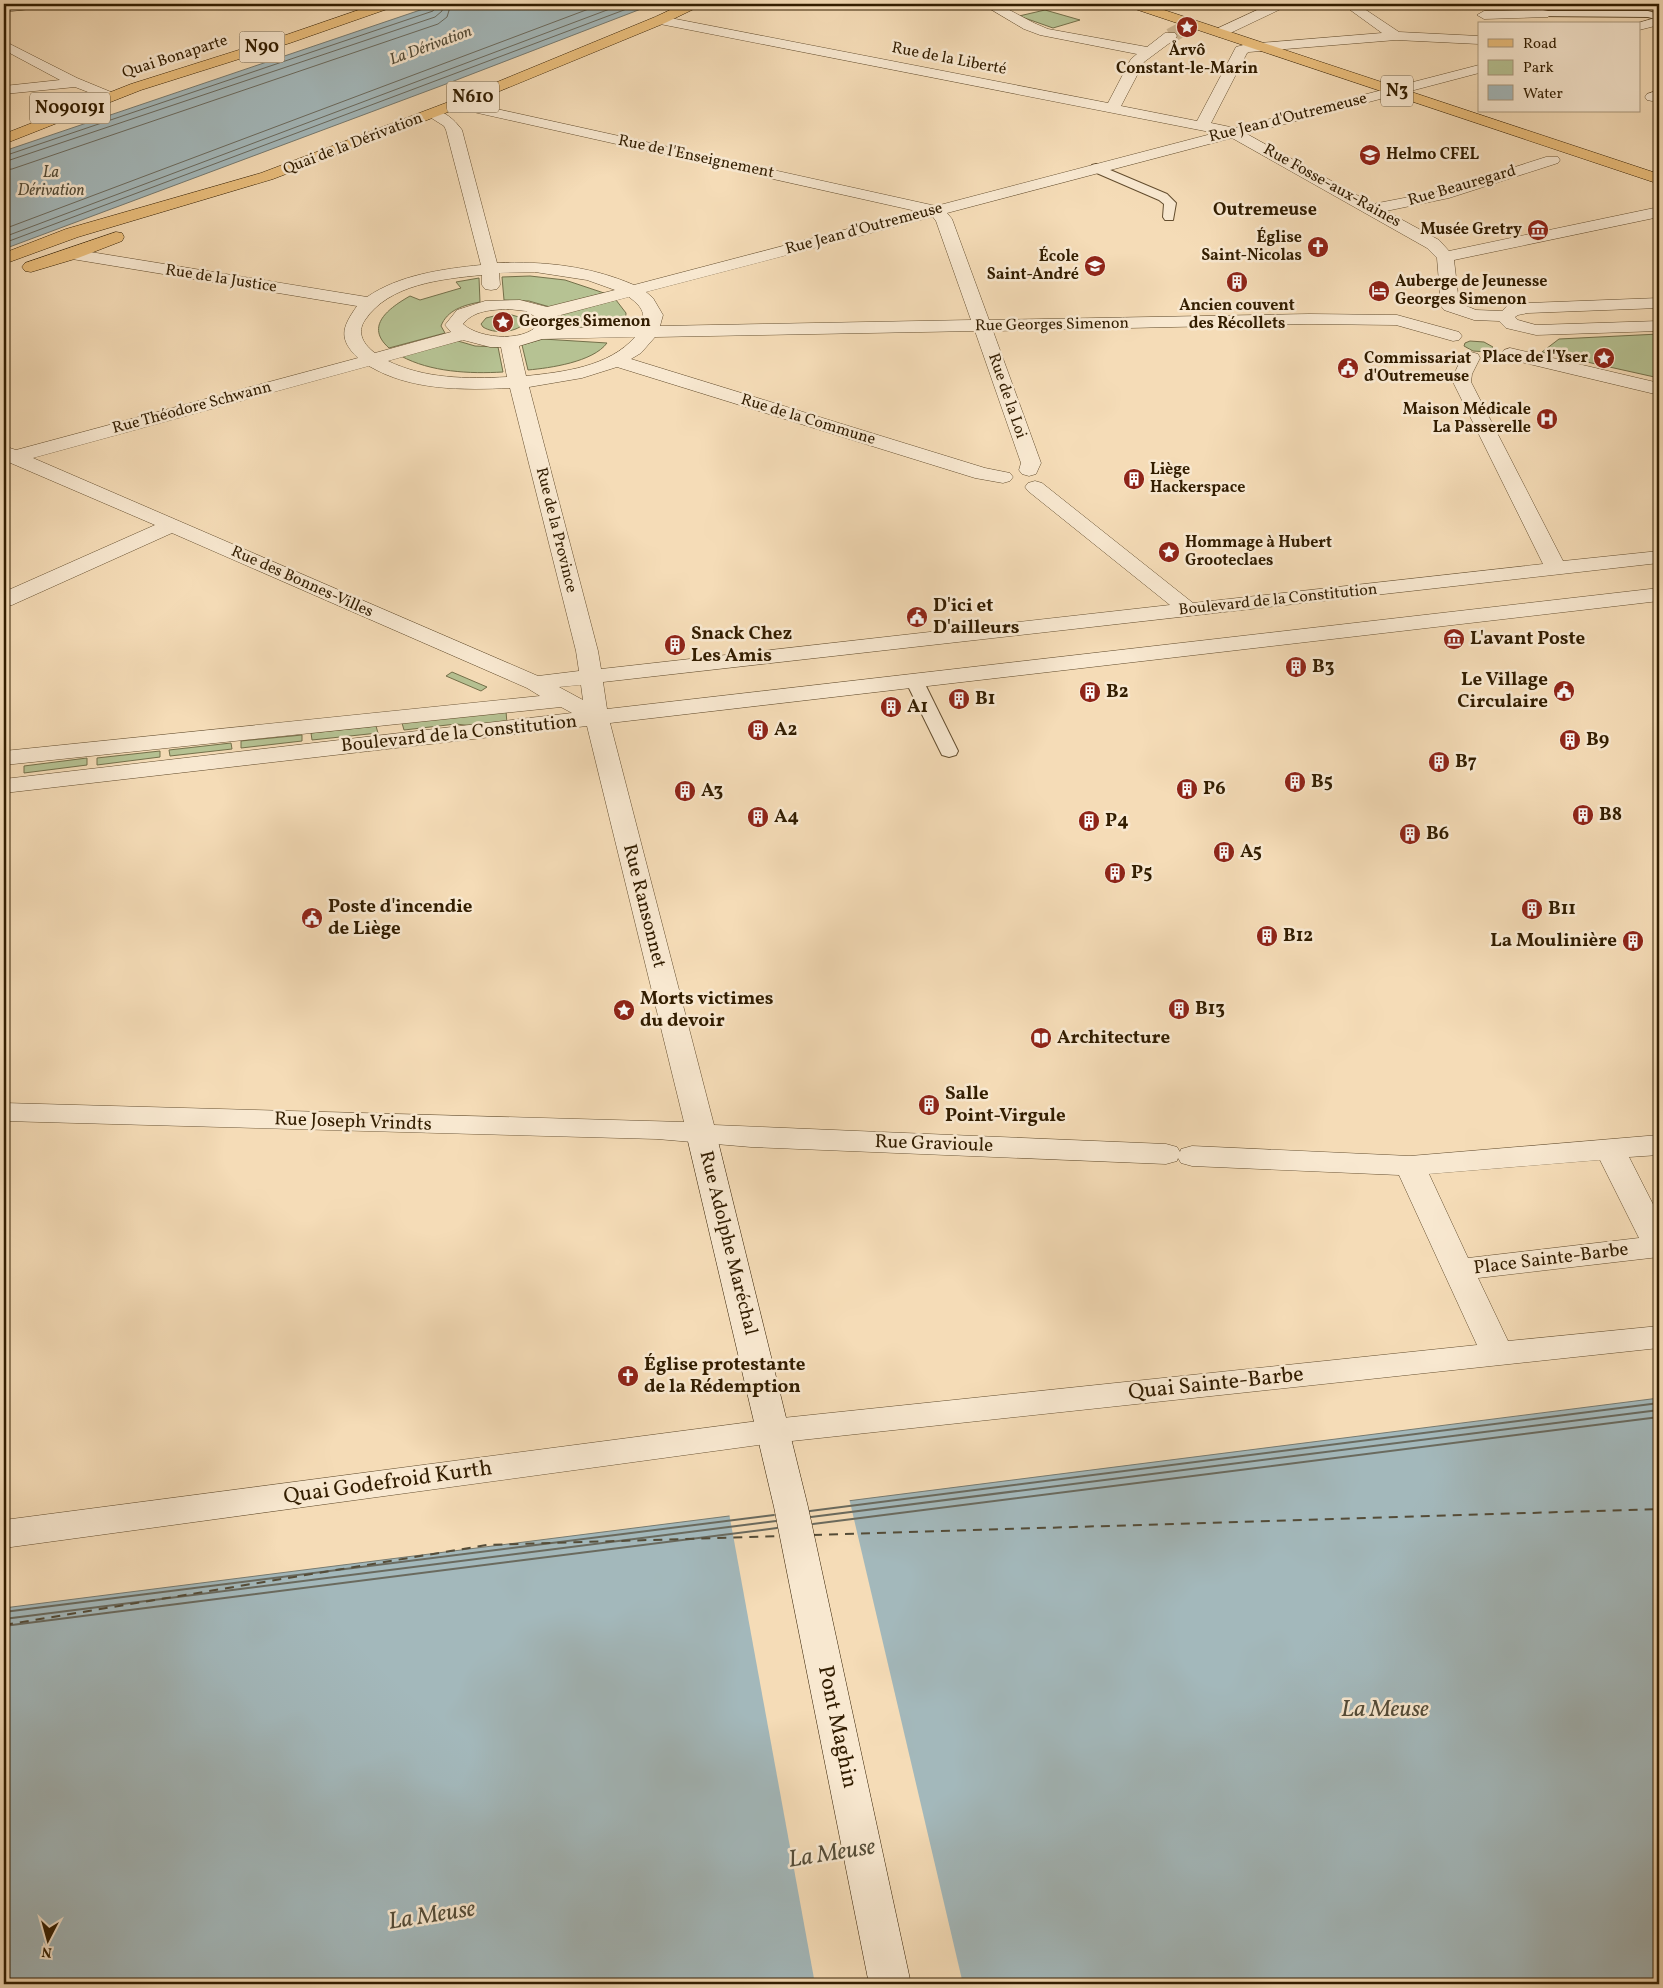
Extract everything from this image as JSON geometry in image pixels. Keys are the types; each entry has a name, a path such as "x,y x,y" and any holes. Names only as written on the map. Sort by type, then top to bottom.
{"main road":[{"name":"Quai Bonaparte","path":"4,139 136,87 285,40 388,4"},
{"name":"Quai de la Dérivation","path":"4,259 72,233 267,176 432,114 660,20 693,4"},
{"name":"N610","path":"677,12 701,4"},
{"name":"N3","path":"1134,4 1191,26 1219,33 1395,90 1659,179"},
{"name":"N090191","path":"4,130 106,95 136,87"},
{"name":"N610","path":"4,276 72,254 267,176"}],"street":[{"path":"4,8 39,4"},
{"path":"990,4 1029,26 1045,32 1150,52"},
{"path":"1219,33 1280,4"},
{"path":"1348,4 1396,36"},
{"path":"1474,4 1487,19 1544,14"},
{"name":"Rue de la Liberté","path":"660,20 1232,132"},
{"path":"1640,26 1659,21"},
{"path":"1112,109 1138,59 1170,36"},
{"path":"1202,126 1241,50 1258,46 1396,36 1478,40"},
{"path":"4,45 76,83 106,95"},
{"name":"Rue Jean d'Outremeuse","path":"546,313 1232,132 1478,69"},
{"path":"4,90 76,83"},
{"name":"Rue de l'Enseignement","path":"456,104 936,211"},
{"path":"432,114 449,123 454,130 490,268 493,305"},
{"name":"Rue Fosse-aux-Raines","path":"1232,132 1433,244 1445,257"},
{"name":"Rue Beauregard","path":"1371,209 1443,195 1552,160"},
{"name":"Rue de la Loi","path":"936,211 944,219 983,327 1031,463 1032,479"},
{"path":"1659,212 1445,257 1450,306 1474,316 1506,316 1514,310 1528,308 1659,303"},
{"name":"Rue de la Justice","path":"72,254 370,303"},
{"path":"535,267 577,272 613,281 633,291 647,303 652,311 654,320 650,332 636,348 615,360 566,376 518,383 469,384 432,380 388,369 362,352 355,343 352,334 357,316 370,303 390,291 426,278 490,268 535,267"},
{"path":"1397,320 1448,301"},
{"path":"462,334 458,332 454,325 457,319 465,313 493,305 523,306 546,313 550,319 550,325 537,334"},
{"path":"1506,316 1508,321 1520,328 1549,330 1659,326"},
{"name":"Rue Georges Simenon","path":"462,334 481,341 509,341 537,334 983,327 1309,319 1397,320 1460,335 1446,340 1445,345 1449,351 1471,358"},
{"path":"1520,328 1504,344 1498,358 1471,358 1463,374 1462,382 1556,568"},
{"name":"Rue Théodore Schwann","path":"9,454 462,334"},
{"name":"Rue de la Province","path":"509,341 518,383 587,651 591,677"},
{"path":"1504,344 1659,389"},
{"name":"Rue de la Commune","path":"615,360 982,474 1003,477 1013,471 1032,479"},
{"name":"Rue des Bonnes-Villes","path":"9,454 535,683 598,718"},
{"path":"1032,479 1189,610"},
{"path":"4,600 172,525"},
{"name":"Boulevard de la Constitution","path":"535,683 1659,557"},
{"name":"Boulevard de la Constitution","path":"4,786 1659,595"},
{"path":"896,644 915,682"},
{"name":"Rue Ransonnet","path":"591,677 598,718 701,1133"},
{"name":"Boulevard de la Constitution","path":"4,758 565,700"},
{"name":"Rue Joseph Vrindts","path":"4,1112 657,1130 701,1133"},
{"name":"Rue Gravioule","path":"701,1133 1410,1166"},
{"name":"Rue Adolphe Maréchal","path":"701,1133 782,1470"},
{"path":"1410,1166 1659,1145"},
{"name":"Place Sainte-Barbe","path":"1410,1166 1458,1270 1659,1246 1610,1149"},
{"path":"1458,1270 1497,1353"},
{"name":"Quai Sainte-Barbe","path":"773,1431 1659,1336"},
{"name":"Quai Godefroid Kurth","path":"4,1534 773,1431"},
{"name":"Pont Maghin","path":"782,1470 890,1984"}],"lane":[{"path":"1544,14 1648,14 1659,16"},
{"path":"1096,168 1164,196 1170,203 1169,217"},
{"path":"915,682 949,751"}],"green space":[{"path":"1045,10 1080,20 1053,28 1019,16"},
{"path":"530,276 565,280 604,293 550,307 529,301 504,300 502,277"},
{"path":"479,278 480,302 457,309 447,316 441,326 445,333 389,348 382,340 379,325 382,318 394,306 410,296 420,300 461,288 456,282"},
{"path":"616,300 626,313 625,328 559,329 563,325 561,315"},
{"path":"498,315 512,315 522,318 524,324 510,331 498,332 483,327 481,324 486,318"},
{"name":"Place de l'Yser","path":"1659,334 1659,378 1542,352 1559,339"},
{"path":"543,339 607,343 600,350 582,359 559,366 528,370 522,345"},
{"path":"458,341 475,346 498,347 503,372 477,373 437,369 401,356"},
{"path":"1470,341 1484,342 1493,347 1488,352 1473,351 1464,346 1465,343"},
{"path":"452,672 487,687 481,691 446,676"},
{"path":"506,711 507,724 481,727 456,724 404,730 402,723"},
{"path":"376,726 378,733 312,740 311,733"},
{"path":"302,735 302,741 241,748 241,741"},
{"path":"231,743 232,749 170,756 169,750"},
{"path":"160,751 160,757 97,765 97,758"},
{"path":"87,758 87,765 24,773 24,766"}],"water":[{"name":"La Dérivation","path":"438,4 654,4 4,249 4,151"},
{"name":"La Meuse","path":"1659,1398 1659,1984 4,1984 4,1608"}],"pier":[{"path":"849,1498 963,1984 815,1984 729,1513"}],"ferry route":[{"path":"813,1535 1659,1509"},
{"path":"4,1625 487,1545 781,1536"}],"tunnel":[{"path":"1170,36 1187,27"}],"place":[{"name":"Årvô Constant-le-Marin","path":"1187,27"},
{"name":"Helmo CFEL","path":"1370,155"},
{"name":"Musée Gretry","path":"1538,230"},
{"name":"Église Saint-Nicolas","path":"1318,247"},
{"name":"École Saint-André","path":"1095,266"},
{"name":"Ancien couvent des Récollets","path":"1237,282"},
{"name":"Auberge de Jeunesse Georges Simenon","path":"1379,291"},
{"name":"Georges Simenon","path":"503,322"},
{"name":"Place de l'Yser","path":"1604,358"},
{"name":"Commissariat d'Outremeuse","path":"1348,368"},
{"name":"Maison Médicale La Passerelle","path":"1547,419"},
{"name":"Liège Hackerspace","path":"1134,479"},
{"name":"Hommage à Hubert Grooteclaes","path":"1169,552"},
{"name":"D'ici et D'ailleurs","path":"917,617"},
{"name":"L'avant Poste","path":"1454,639"},
{"name":"Snack Chez Les Amis","path":"675,645"},
{"name":"B3","path":"1296,667"},
{"name":"Le Village Circulaire","path":"1564,691"},
{"name":"B2","path":"1090,692"},
{"name":"B1","path":"959,699"},
{"name":"A1","path":"891,707"},
{"name":"A2","path":"758,730"},
{"name":"B9","path":"1570,740"},
{"name":"B7","path":"1439,762"},
{"name":"B5","path":"1295,782"},
{"name":"P6","path":"1187,789"},
{"name":"A3","path":"685,791"},
{"name":"B8","path":"1583,815"},
{"name":"A4","path":"758,817"},
{"name":"P4","path":"1089,821"},
{"name":"B6","path":"1410,834"},
{"name":"A5","path":"1224,852"},
{"name":"P5","path":"1115,873"},
{"name":"B11","path":"1532,909"},
{"name":"Poste d'incendie de Liège","path":"312,918"},
{"name":"B12","path":"1267,936"},
{"name":"La Moulinière","path":"1633,941"},
{"name":"B13","path":"1179,1009"},
{"name":"Morts victimes du devoir","path":"624,1010"},
{"name":"Architecture","path":"1041,1038"},
{"name":"Salle Point-Virgule","path":"929,1105"},
{"name":"Église protestante de la Rédemption","path":"628,1376"}],"district":[{"name":"Outremeuse","path":"1265,210"}]}
